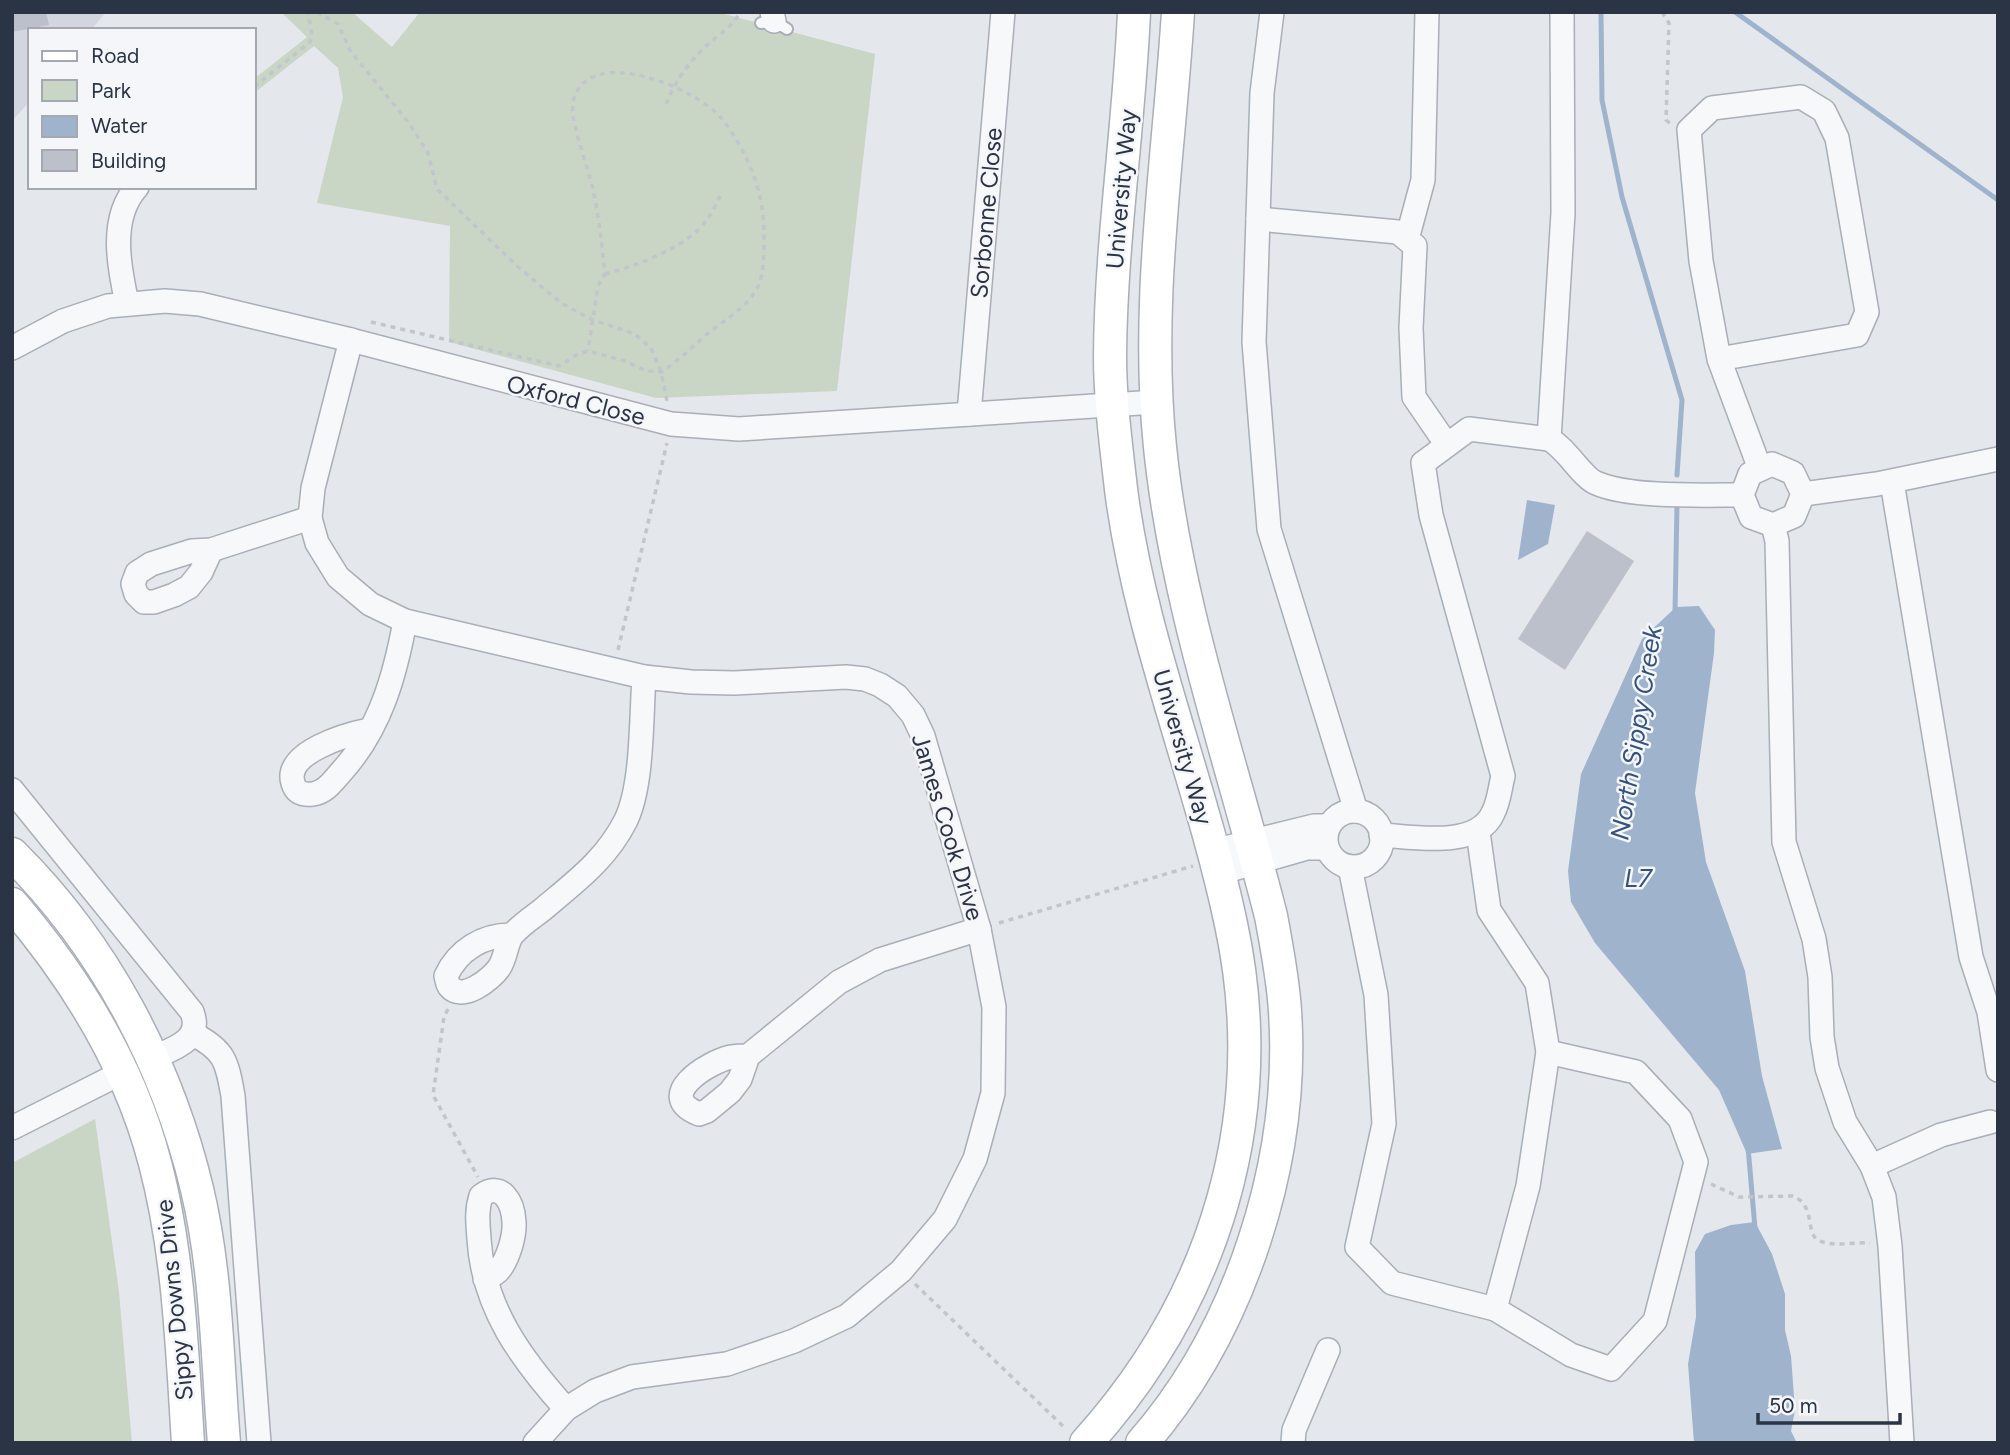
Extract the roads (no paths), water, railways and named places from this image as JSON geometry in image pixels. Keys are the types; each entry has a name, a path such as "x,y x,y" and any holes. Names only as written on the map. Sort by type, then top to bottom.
{"main road":[{"name":"University Way","path":"1080,1438 1109,1418 1139,1377 1191,1289 1227,1189 1241,1109 1244,1066 1244,1023 1238,959 1216,861 1139,587 1121,493 1112,404 1111,315 1135,12"},
{"name":"University Way","path":"1142,1443 1212,1341 1248,1258 1263,1212 1273,1166 1285,1065 1285,1013 1280,962 1254,851 1185,593 1166,492 1157,402 1154,322 1156,260 1178,12"},
{"name":"Sippy Downs Drive","path":"12,854 51,896 89,945 130,1013 152,1058 187,1155 202,1215 212,1288 224,1443"},
{"name":"Sippy Downs Drive","path":"12,904 41,938 72,982 101,1031 121,1073 155,1161 173,1254 188,1443"},
{"path":"121,1073 152,1058"}],"street":[{"name":"Sorbonne Close","path":"969,414 1003,12"},
{"path":"1272,12 1262,93 1254,342 1269,529 1356,811"},
{"path":"1407,239 1423,180 1427,12"},
{"path":"1549,439 1563,213 1562,12"},
{"path":"1719,359 1857,335 1867,312 1837,138 1824,111 1801,97 1712,107 1689,130 1702,261 1719,359 1760,469"},
{"path":"127,303 117,239 123,212 136,189"},
{"path":"1258,219 1398,232 1415,246 1411,328 1414,397 1447,445"},
{"name":"Oxford Close","path":"12,348 64,321 108,306 164,301 200,303 356,330 671,424 739,429 1157,402"},
{"name":"James Cook Drive","path":"356,330 313,488 310,518 317,543 338,577 370,604 405,621 644,677 734,683 846,677 865,679 897,696 913,715 923,736 979,929 994,1007 993,1094 975,1159 945,1219 901,1271 847,1316 794,1342 727,1364 632,1377 595,1391 566,1409 535,1443"},
{"path":"1381,835 1451,838 1478,832 1493,814 1503,776 1431,515 1423,463 1469,429 1549,439 1559,445 1594,483 1630,491 1742,495"},
{"path":"1802,494 1892,482 1998,459"},
{"path":"1772,464 1793,473 1802,494 1794,516 1773,525 1751,517 1742,495 1750,474 1760,469 1772,464"},
{"path":"1892,482 1971,957 1989,1012 1998,1070"},
{"path":"211,550 310,518"},
{"path":"1773,525 1777,541 1784,842 1814,939 1827,1068 1845,1122 1872,1166 1884,1197 1890,1245 1902,1443"},
{"path":"369,730 385,701 397,665 405,621"},
{"path":"511,935 495,935 470,947 452,964 446,976 450,987 457,992 467,991 498,971 506,956 511,935 586,874 610,849 627,817 636,785 644,677"},
{"path":"12,790 191,1010 193,1034 184,1043 152,1058"},
{"path":"1356,811 1366,813 1373,819 1381,835 1378,853 1371,861 1362,866 1350,867 1331,856 1327,837 1335,817 1344,812 1356,811"},
{"path":"1216,861 1254,851 1314,826 1327,837"},
{"path":"1478,832 1489,910 1537,983 1548,1052 1528,1186 1495,1309"},
{"path":"1350,867 1376,995 1384,1124 1357,1247 1392,1283 1495,1309 1571,1355 1611,1369 1655,1321 1696,1162 1680,1119 1636,1072 1548,1052"},
{"path":"748,1056 839,982 860,969 880,960 979,929"},
{"path":"193,1034 220,1052 233,1096 259,1443"},
{"path":"12,1128 121,1073"},
{"path":"1872,1166 1941,1135 1995,1120"},
{"path":"485,1279 499,1271 511,1243 514,1224 512,1205 501,1191 492,1190 481,1196 477,1213 480,1260 485,1279 503,1325 532,1371 566,1409"},
{"path":"1293,1443 1294,1430 1328,1350"}],"water":[{"path":"1527,500 1555,505 1548,544 1518,560"},
{"name":"L7","path":"1699,606 1715,630 1695,793 1706,862 1745,971 1762,1076 1782,1149 1747,1154 1719,1090 1595,943 1571,902 1568,871 1581,774 1642,639 1676,607"},
{"path":"1755,1222 1772,1254 1785,1294 1785,1330 1791,1356 1795,1410 1791,1431 1797,1443 1694,1443 1688,1364 1696,1317 1695,1252 1705,1234 1731,1225"}],"waterway":[{"name":"North Sippy Creek","path":"1601,12 1602,100 1622,197 1682,400 1677,475"},
{"path":"1735,12 1998,200"},
{"name":"North Sippy Creek","path":"1675,613 1677,505"},
{"name":"North Sippy Creek","path":"1748,1147 1755,1228"}]}
